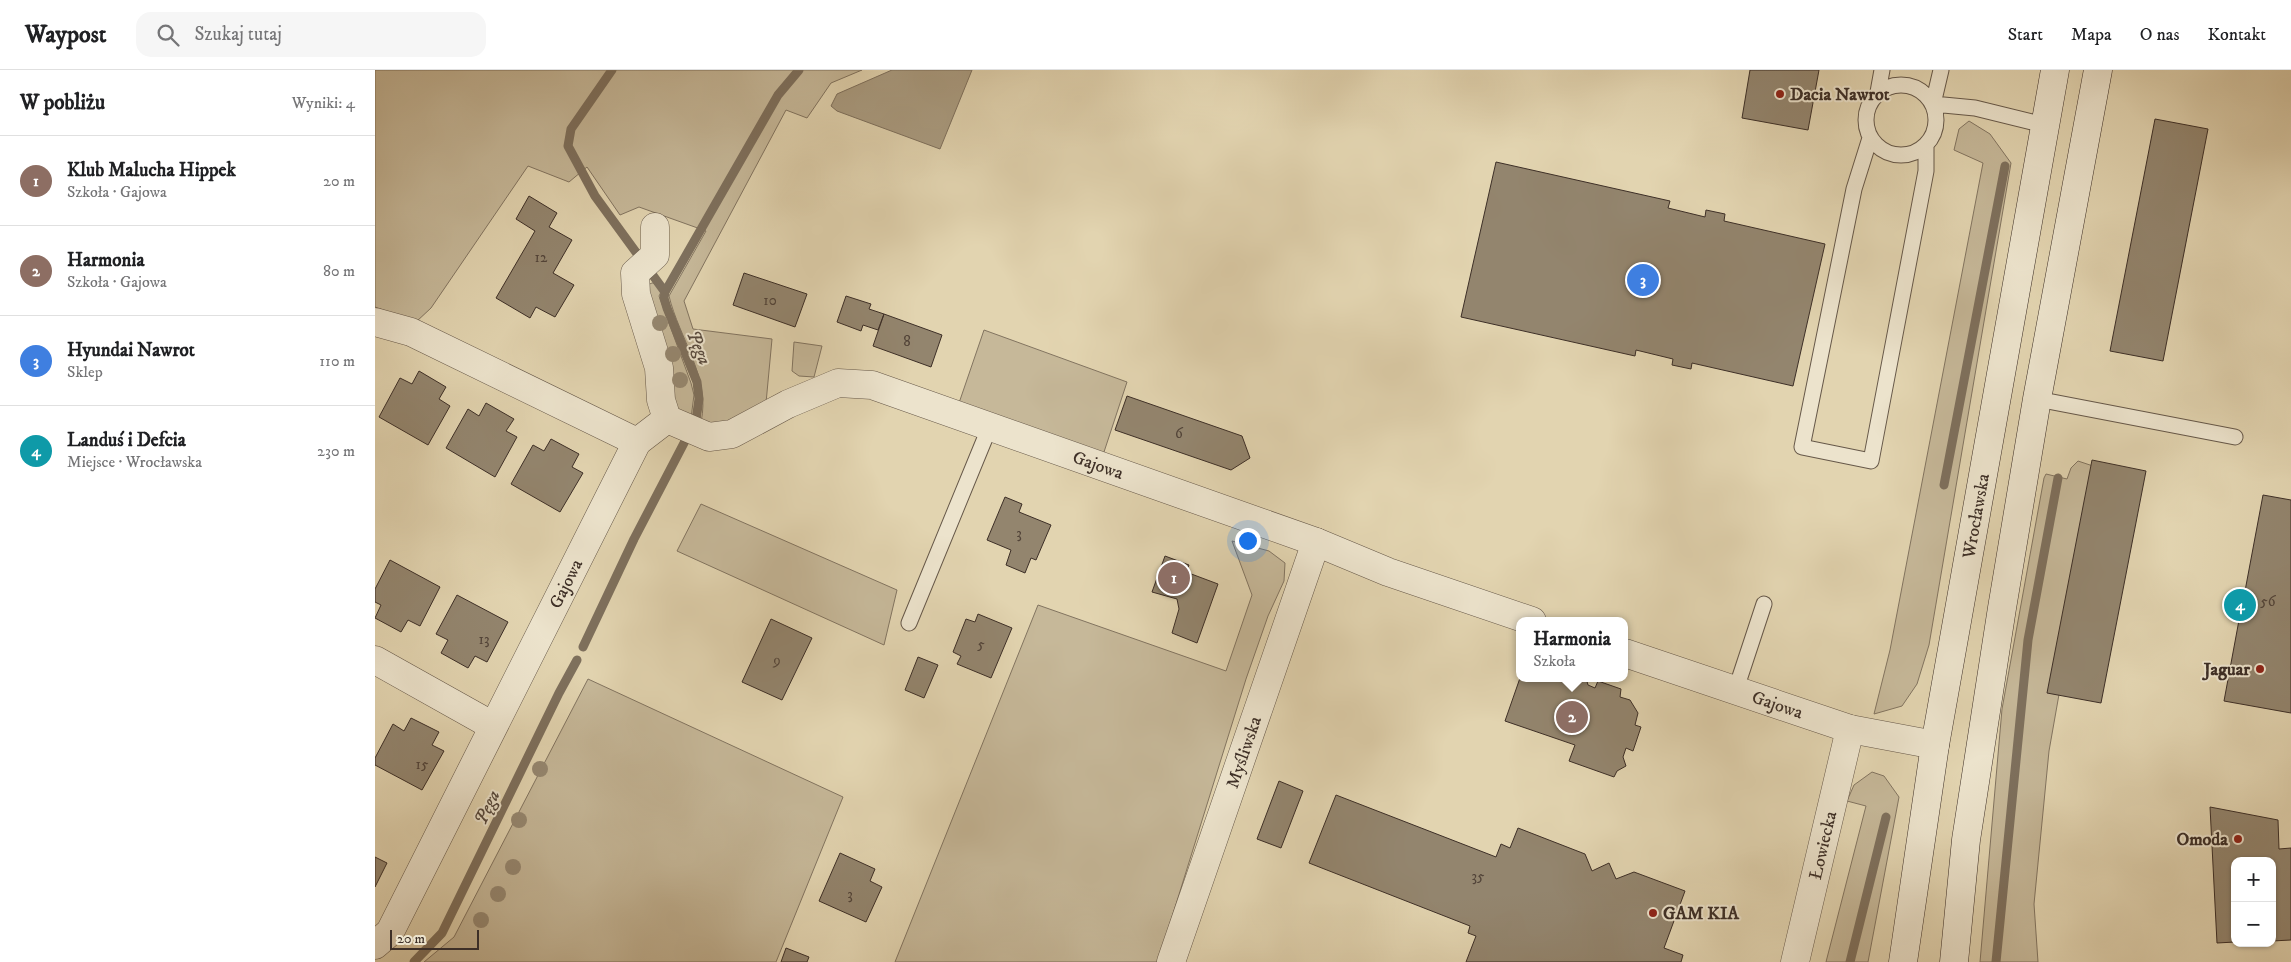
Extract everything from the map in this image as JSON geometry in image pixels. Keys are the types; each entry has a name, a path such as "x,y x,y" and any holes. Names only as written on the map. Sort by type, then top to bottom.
{"street":[{"name":"Wrocławska","path":"1903,962 1935,745 2055,70"},
{"path":"1954,962 1966,840 2037,399 2098,70"},
{"path":"655,227 655,255 635,273 636,294 659,368 661,400 682,426"},
{"path":"375,322 411,332 637,442"},
{"name":"Gajowa","path":"375,945 390,932 637,442 682,426 709,437 732,434 788,404 838,383 872,385 1316,542 1388,572 1519,617"},
{"name":"Myśliwska","path":"1171,962 1316,542"},
{"name":"Gajowa","path":"1628,655 1850,729 1935,745"},
{"path":"375,660 493,726"},
{"name":"Łowiecka","path":"1795,962 1850,729"}],"lane":[{"path":"1878,92 1881,70"},
{"path":"1933,104 1941,70"},
{"path":"1901,84 1912,86 1930,96 1933,104 1937,121 1934,134 1926,145 1916,152 1903,156 1890,154 1879,148 1870,138 1866,126 1866,113 1870,101 1878,92 1889,86 1901,84"},
{"path":"1933,104 1975,108 2044,125"},
{"path":"1870,138 1854,189 1802,447 1871,461 1926,171 1926,145"},
{"path":"2037,399 2235,437"},
{"path":"909,623 990,426"},
{"path":"1735,692 1763,604"}],"shaded area":[{"path":"375,70 862,70 831,83 807,118 786,110 684,301 693,329 772,339 766,403 724,426 701,422 702,390 698,374 669,296 706,231 639,207 620,215 587,167 569,182 528,166 431,308 416,322 375,307"},
{"path":"892,70 972,70 940,149 837,111 831,106 837,94"},
{"path":"1969,121 1990,134 2011,163 1929,645 1917,684 1902,706 1874,714 1890,650 1983,163 1954,150 1959,129"},
{"path":"652,283 661,292 659,296 691,383 694,395 691,418 675,407 645,286"},
{"path":"984,330 1127,382 1103,455 959,403"},
{"path":"794,342 822,346 814,377 799,376 792,371"},
{"path":"2078,461 2099,468 2049,751 2034,904 2038,962 1980,962 2002,709 2044,478 2046,474 2067,479 2071,468"},
{"path":"701,504 897,590 884,645 677,551"},
{"path":"1232,541 1269,551 1285,563 1284,581 1268,616 1246,679 1158,962 895,962 1038,605 1226,671 1252,595"},
{"path":"588,679 843,797 776,962 424,962 454,937"},
{"path":"1872,772 1884,776 1899,797 1868,962 1826,962 1866,806 1847,801 1854,785"}],"building":[{"name":"Dacia Nawrot","path":"1750,70 1819,70 1808,130 1742,118"},
{"path":"2155,119 2208,129 2163,361 2110,351"},
{"path":"1496,162 1670,201 1668,208 1705,217 1706,210 1725,214 1724,221 1825,244 1793,386 1692,363 1691,369 1672,365 1673,359 1636,350 1635,356 1461,317"},
{"path":"529,196 557,213 549,227 572,240 553,273 574,285 555,317 536,307 530,318 496,298 535,231 516,219"},
{"path":"744,273 807,294 795,327 733,305"},
{"path":"846,296 871,304 869,309 884,314 878,330 863,325 861,331 837,322"},
{"path":"884,314 942,335 931,367 873,346"},
{"path":"419,371 446,387 439,399 450,406 428,445 379,417 400,378 412,384"},
{"path":"1127,396 1242,436 1250,458 1231,470 1115,430"},
{"path":"486,403 514,419 506,431 517,437 495,477 446,448 468,409 479,416"},
{"path":"551,439 579,454 572,467 583,473 560,512 511,484 533,445 544,451"},
{"path":"2092,460 2146,471 2101,703 2047,693"},
{"path":"2263,495 2291,500 2291,713 2224,701 2242,604 2245,605 2248,591 2245,591"},
{"path":"1005,497 1022,504 1019,512 1051,525 1036,560 1031,558 1025,573 1006,565 1011,550 987,540"},
{"path":"1165,556 1189,565 1186,572 1218,584 1197,643 1172,633 1179,609 1177,599 1152,592"},
{"path":"390,560 440,587 420,626 408,620 401,632 375,618 381,605 375,602 375,589"},
{"path":"457,595 508,622 487,662 475,656 468,668 441,653 448,640 436,634"},
{"path":"978,614 1012,628 991,678 957,664 961,656 953,652 966,619 975,622"},
{"path":"771,619 812,638 782,700 742,682"},
{"path":"918,657 938,665 924,698 905,690"},
{"path":"1519,682 1587,682 1588,685 1595,688 1598,682 1601,682 1621,689 1620,697 1630,700 1638,713 1635,725 1641,727 1633,751 1626,748 1623,757 1626,766 1617,771 1614,777 1569,761 1575,745 1505,721"},
{"path":"411,718 439,732 432,745 444,751 422,790 375,765 375,758 393,724 404,731"},
{"path":"1279,781 1303,791 1281,848 1257,839"},
{"path":"1336,795 1496,857 1501,844 1510,848 1518,828 1585,854 1592,871 1609,863 1616,879 1634,872 1685,891 1664,948 1683,955 1681,962 1466,962 1476,936 1468,933 1470,926 1309,863"},
{"path":"2210,807 2278,820 2279,849 2291,848 2291,940 2276,941 2276,857 2231,857 2231,942 2217,943"},
{"path":"840,853 875,869 870,881 882,887 866,922 819,901"},
{"path":"375,857 387,863 375,887"},
{"path":"786,948 809,957 807,962 781,962"}],"waterway":[{"path":"612,70 571,129 568,146 595,196 665,292"},
{"name":"Pęga","path":"583,647 634,539 696,420 699,399 697,382 667,308 664,298 665,292 778,95 799,70"},
{"path":"1944,485 2005,166"},
{"path":"1996,962 2028,640 2058,478"},
{"name":"Pęga","path":"414,962 442,933 559,693 577,660"},
{"path":"1850,962 1886,817"}],"place":[{"name":"Dacia Nawrot","path":"1780,94"},
{"name":"Hyundai Nawrot","path":"1643,280"},
{"name":"Klub Malucha Hippek","path":"1174,578"},
{"name":"Landuś i Defcia","path":"2240,605"},
{"name":"Jaguar","path":"2260,669"},
{"name":"Harmonia","path":"1572,717"},
{"name":"Omoda","path":"2238,839"},
{"name":"GAM KIA","path":"1653,913"}]}
